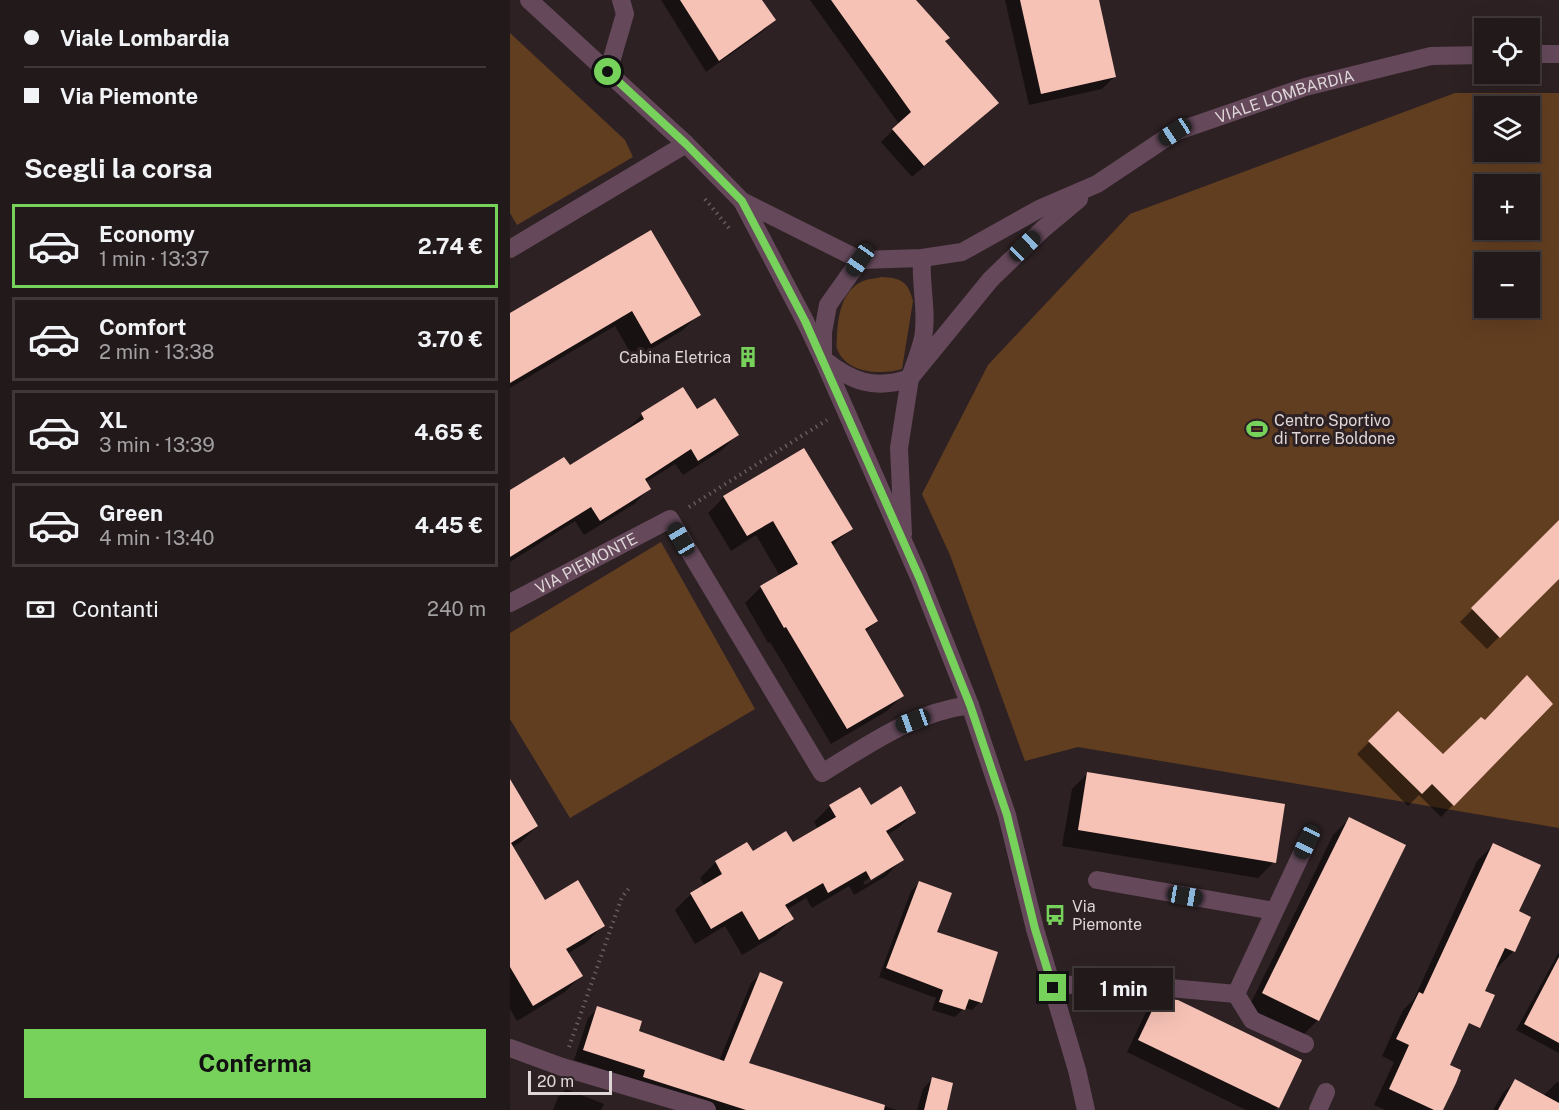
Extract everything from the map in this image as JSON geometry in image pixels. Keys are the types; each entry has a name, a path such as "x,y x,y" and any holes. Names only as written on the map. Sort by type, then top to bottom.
{"street":[{"name":"VIALE LOMBARDIA","path":"529,0 686,144 742,201 860,260 921,258 962,252 1039,209 1097,184 1175,132 1305,87 1431,56 1474,55"},
{"path":"608,72 625,14 621,0"},
{"path":"1540,54 1559,54"},
{"path":"510,249 686,144"},
{"path":"822,359 844,375 867,384 897,382 910,378 991,279 1042,229 1097,184"},
{"path":"742,201 805,321 919,577 970,705 1007,815 1035,929 1077,1070 1086,1110"},
{"path":"904,545 899,448 910,378 923,338 921,258"},
{"path":"822,359 823,332 828,305 860,260"},
{"path":"670,519 822,773 896,728 947,709 970,705"},
{"name":"VIA PIEMONTE","path":"510,603 670,519"},
{"path":"1236,994 1307,842"},
{"path":"1096,880 1274,911"},
{"path":"1053,988 1093,981 1236,994"},
{"path":"1236,994 1252,1020 1305,1044"},
{"path":"510,1048 562,1067 707,1110"},
{"path":"1318,1110 1326,1092"}],"path":[{"path":"700,194 730,230"},
{"path":"670,519 833,416"},
{"path":"562,1067 622,897 631,886"}],"shaded area":[{"path":"510,33 625,140 633,157 517,225 510,213"},
{"name":"Centro Sportivo di Torre Boldone","path":"1455,93 1559,93 1559,828 1078,747 1025,761 950,555 922,494 988,365 1130,214"},
{"path":"881,277 894,278 903,282 909,289 913,301 902,369 884,372 865,371 848,364 837,348 840,314 844,300 853,288 861,282"},
{"path":"661,542 755,709 570,818 510,719 510,633"}],"building":[{"path":"680,0 762,0 776,20 719,61"},
{"path":"831,0 916,0 950,38 945,41 999,103 924,166 892,129 911,112"},
{"path":"1020,0 1099,0 1116,77 1041,94"},
{"path":"651,230 701,315 651,344 632,311 510,383 510,313"},
{"path":"683,387 697,409 715,398 739,435 698,461 691,449 645,479 651,489 600,521 591,507 510,557 510,490 564,457 570,465 644,419 641,413"},
{"path":"804,448 853,529 831,542 878,621 865,629 904,696 847,729 760,586 798,564 773,521 747,536 723,496"},
{"path":"1559,520 1559,579 1500,638 1471,608"},
{"path":"1527,675 1553,704 1454,806 1432,784 1422,794 1368,741 1398,711 1443,754 1481,717 1485,720"},
{"path":"1087,772 1285,804 1276,863 1078,830"},
{"path":"510,779 538,826 511,843 545,900 578,880 605,926 566,949 583,976 533,1006 510,967"},
{"path":"901,786 916,813 886,831 904,860 871,880 866,871 828,893 823,883 785,905 794,919 759,940 742,911 711,929 690,893 722,874 715,861 747,842 753,851 786,831 793,842 836,817 829,805 860,787 871,805"},
{"path":"1349,817 1406,845 1319,1021 1262,993"},
{"path":"1493,843 1541,865 1519,911 1531,917 1515,952 1505,948 1485,991 1495,995 1480,1028 1469,1023 1450,1065 1461,1070 1456,1083 1443,1110 1434,1110 1389,1089 1409,1045 1396,1039 1419,992 1423,994"},
{"path":"919,881 952,893 937,932 998,952 982,1003 969,999 965,1010 939,1002 943,990 886,968"},
{"path":"1559,957 1559,1043 1524,1024"},
{"path":"760,972 783,982 749,1063 885,1105 884,1110 746,1110 643,1077 645,1070 583,1050 597,1006 642,1021 639,1031 724,1061"},
{"path":"1158,998 1178,1000 1302,1060 1279,1108 1138,1040"},
{"path":"932,1077 953,1083 947,1110 924,1110"},
{"path":"1515,1079 1559,1103 1559,1110 1498,1110"}],"place":[{"name":"Cabina Eletrica","path":"748,357"},
{"name":"Centro Sportivo di Torre Boldone","path":"1257,429"},
{"name":"Via Piemonte","path":"1055,915"}],"route":[{"path":"608,72 686,144 742,201 805,321 919,577 970,705 1007,815 1035,929 1053,988"}]}
